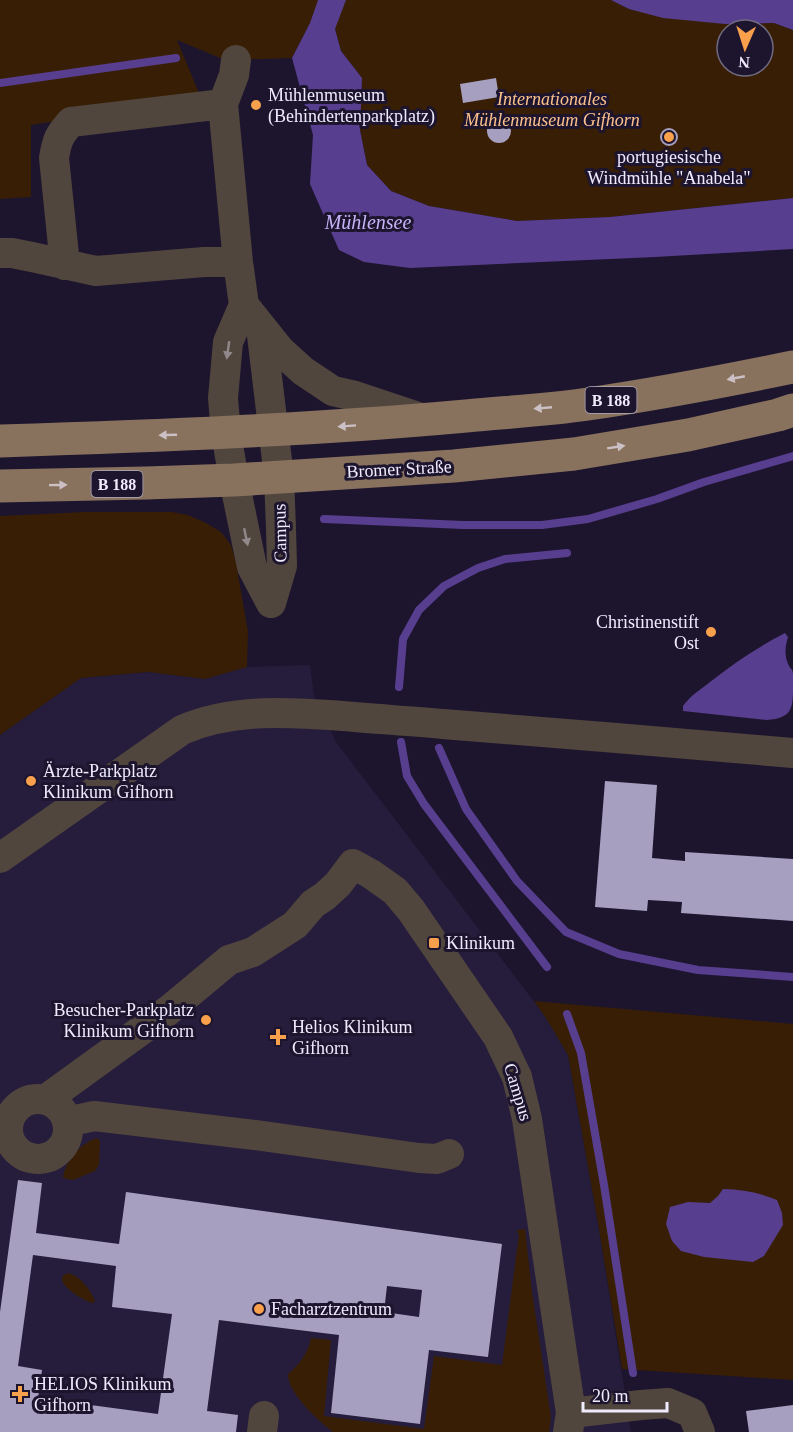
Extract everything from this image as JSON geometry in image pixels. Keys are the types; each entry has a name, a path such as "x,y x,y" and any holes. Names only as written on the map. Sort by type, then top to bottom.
{"main road":[{"name":"B 188","path":"0,441 306,429 587,404 793,367"},
{"name":"Bromer Straße","path":"0,486 234,480 454,466 574,454 688,435 793,410"}],"street":[{"path":"236,60 234,75 223,104 238,262 252,316 273,430 279,477"},
{"path":"65,265 54,158 59,135 71,122 223,104"},
{"path":"0,253 22,255 96,271 204,262 238,262"},
{"path":"252,316 280,350 303,371 333,391 426,419"},
{"path":"234,480 223,398 228,342 252,316"},
{"name":"Campus","path":"234,480 252,567 271,603 282,566 279,477"},
{"path":"0,858 182,730 215,719 264,713 313,714 793,753"},
{"name":"Campus","path":"45,1100 169,1010 229,960 241,937 287,907 314,904 338,884 353,864 371,874 395,891 411,910 498,1037 517,1077 527,1119 569,1422"},
{"path":"28,1100 45,1100 57,1106 63,1113 68,1131 66,1141 59,1152 46,1159 34,1160 24,1157 11,1145 7,1132 8,1119 15,1109 28,1100"},
{"path":"67,1122 94,1116 419,1158 437,1159 449,1154"},
{"path":"569,1422 641,1405 669,1403 692,1413 700,1432"}],"shaded area":[{"name":"Helios Klinikum Gifhorn","path":"310,665 314,696 336,742 545,1016 568,1055 598,1223 631,1432 0,1432 0,735 81,678 148,672 205,679 247,667"}],"green space":[{"name":"Internationales Mühlenmuseum Gifhorn","path":"0,0 611,0 629,9 715,22 715,78 775,78 775,23 793,30 793,198 610,217 517,221 429,206 391,191 367,165 360,130 362,78 341,51 335,29 310,23 292,58 225,60 177,40 201,98 31,125 31,197 0,199"},
{"path":"85,512 172,512 188,515 221,532 231,545 236,563 248,632 247,667 205,679 148,672 81,678 0,735 0,516"},
{"path":"534,1001 793,1024 793,1380 622,1369 568,1055"},
{"path":"97,1138 100,1141 99,1165 95,1171 73,1180 63,1178 70,1159 85,1144"},
{"path":"525,1229 551,1417 549,1432 333,1432 298,1398 288,1374 296,1367 308,1349 311,1338 331,1340 324,1416 424,1429 434,1356 502,1365 519,1236 517,1230"},
{"path":"68,1273 77,1277 88,1288 95,1301 93,1303 80,1297 63,1283 62,1278"}],"water":[{"name":"Mühlensee","path":"318,0 346,0 335,29 341,51 362,78 360,130 367,165 391,191 429,206 517,221 610,217 793,198 793,249 410,268 364,262 339,250 310,184 313,135 292,58 310,23"},
{"path":"611,0 793,0 793,30 775,23 775,18 715,18 715,23 663,18 629,9"},
{"path":"785,633 788,637 786,659 793,674 792,702 786,715 767,720 683,711 683,706 695,693 737,662"},
{"path":"723,1189 751,1192 777,1200 782,1213 783,1225 764,1256 753,1262 704,1257 681,1251 672,1241 666,1224 670,1207 688,1202 710,1203"}],"building":[{"path":"496,78 499,97 463,103 460,84"},
{"path":"499,119 508,122 511,131 508,140 499,143 490,140 487,131 490,122"},
{"name":"portugiesische Windmühle \"Anabela\"","path":"669,128 675,131 678,137 675,143 669,146 663,143 660,137 663,131"},
{"path":"605,781 657,785 652,858 685,861 685,852 793,859 793,921 681,913 682,902 648,900 647,911 595,907"},
{"name":"Facharztzentrum","path":"18,1180 42,1183 36,1233 119,1244 126,1192 502,1244 488,1357 429,1350 420,1424 331,1413 339,1335 219,1320 207,1411 238,1415 236,1432 0,1432 0,1312","holes":["33,1255 116,1266 112,1307 172,1314 158,1414 38,1398 42,1370 18,1366","387,1286 422,1290 419,1317 384,1312"]},
{"path":"793,1405 793,1432 749,1432 746,1411"}],"waterway":[{"path":"0,83 176,58"},
{"path":"324,519 463,525 542,525 588,519 793,456"},
{"path":"399,687 403,639 419,610 444,586 478,568 505,559 567,553"},
{"path":"401,742 407,776 424,804 547,967"},
{"path":"439,748 466,809 517,881 566,932 619,954 698,970 793,977"},
{"path":"567,1014 581,1053 633,1373"}],"place":[{"name":"Mühlenmuseum (Behindertenparkplatz)","path":"256,105"},
{"name":"portugiesische Windmühle \"Anabela\"","path":"669,137"},
{"name":"Christinenstift Ost","path":"711,632"},
{"name":"Ärzte-Parkplatz Klinikum Gifhorn","path":"31,781"},
{"name":"Klinikum","path":"434,943"},
{"name":"Besucher-Parkplatz Klinikum Gifhorn","path":"206,1020"},
{"name":"Helios Klinikum Gifhorn","path":"278,1037"},
{"name":"Facharztzentrum","path":"259,1309"},
{"name":"HELIOS Klinikum Gifhorn","path":"20,1394"}]}
